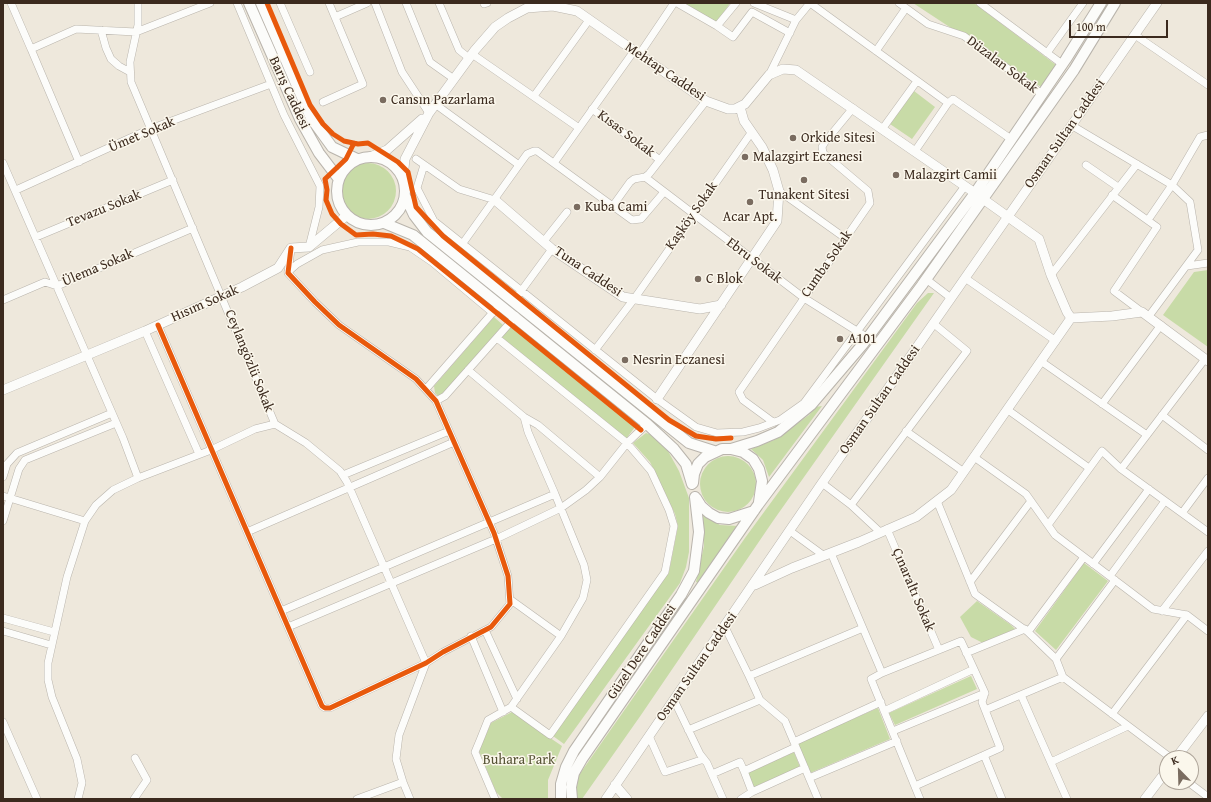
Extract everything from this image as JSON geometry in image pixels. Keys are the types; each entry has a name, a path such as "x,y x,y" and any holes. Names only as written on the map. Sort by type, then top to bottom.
{"main road":[{"name":"Barış Caddesi","path":"249,3 300,119 319,152 338,178"},
{"name":"Barış Caddesi","path":"261,3 311,118 332,146 357,160"},
{"path":"979,196 1011,139 1101,3"},
{"path":"405,196 398,212 384,223 374,226 364,225 354,222 346,216 340,208 336,188 338,178 346,167 357,160 370,157 380,158 390,162 397,169 402,178 405,196 414,215 427,232 689,443 714,451 731,449 757,441 778,432 811,405 868,338 979,196 1074,70 1115,3"},
{"name":"Güzel Dere Caddesi","path":"572,799 571,787 574,773 582,759 756,508 926,279 979,196"},
{"path":"384,223 413,234 516,316 647,424 674,449 686,464 695,497 701,506 718,518 729,519 756,508 762,481 759,469 748,456 731,449"},
{"path":"692,484 698,464 714,451"},
{"name":"Güzel Dere Caddesi","path":"561,799 561,784 566,768 574,751 681,595 694,571 699,532 695,497"}],"street":[{"path":"11,3 79,162"},
{"name":"Ceylangözlü Sokak","path":"138,3 136,32 130,62 131,82 275,424 306,443 331,462 343,475 426,663"},
{"path":"31,49 76,29 136,32 210,3"},
{"path":"237,3 284,115 320,186 319,207 309,247"},
{"path":"280,3 310,72"},
{"path":"323,102 363,84 329,3"},
{"path":"335,17 367,3"},
{"path":"375,3 402,72 429,113"},
{"path":"406,3 430,62 454,79"},
{"path":"439,3 459,50 534,96 579,128"},
{"path":"554,163 592,109 676,3 734,37 752,12 790,33"},
{"path":"717,26 736,3"},
{"path":"754,3 796,20"},
{"path":"657,399 777,221 779,191 769,162 744,121 740,107 750,99 770,75 796,20 810,3 948,103"},
{"name":"Düzalan Sokak","path":"899,3 928,24 964,36 1042,94"},
{"path":"980,3 1062,64"},
{"path":"1047,53 1083,3"},
{"name":"Osman Sultan Caddesi","path":"606,799 726,627 822,483 1157,3"},
{"name":"Mehtap Caddesi","path":"429,113 470,56 495,27 508,18 528,8 553,6 565,6 577,11 706,101 728,109 740,107"},
{"path":"876,51 906,8"},
{"path":"534,96 589,20"},
{"path":"101,30 111,59 119,66 130,72"},
{"path":"1135,35 1208,85"},
{"path":"770,75 783,69 796,70 883,128 1039,239 1051,275 1071,318"},
{"path":"883,128 917,81"},
{"name":"Ümet Sokak","path":"16,190 150,129 271,84"},
{"path":"915,151 948,103 953,99 1011,139"},
{"path":"612,207 630,182 634,179 645,177 706,101"},
{"path":"435,104 519,165"},
{"name":"Cumba Sokak","path":"773,422 743,400 739,392 870,203 868,191 827,158 823,153 822,147 853,108"},
{"name":"Kısas Sokak","path":"592,109 660,160"},
{"path":"370,157 387,150 429,113"},
{"path":"402,178 405,159 429,113"},
{"path":"1071,125 1172,185 1190,202 1198,250 1187,266 1145,314 1071,318"},
{"name":"Kaşköy Sokak","path":"595,350 634,299 751,133"},
{"path":"1148,220 1172,185 1200,137 1208,134"},
{"path":"463,243 527,154 534,151 554,163 625,217 638,221 641,220 664,192"},
{"path":"416,159 459,189 495,200"},
{"path":"3,163 112,413 138,478"},
{"path":"1086,164 1118,187"},
{"path":"1051,275 1137,164"},
{"path":"424,165 417,188 434,221 657,399 696,427 717,433 743,432 780,420 804,403 856,330 965,186"},
{"name":"Ebru Sokak","path":"645,177 804,298 868,338"},
{"name":"Tevazu Sokak","path":"36,237 173,180"},
{"path":"779,191 845,238"},
{"path":"1112,195 1157,226 1114,291 1206,360 1121,469"},
{"name":"Tuna Caddesi","path":"495,200 552,249 624,297 700,309 721,305"},
{"path":"544,241 567,212"},
{"path":"288,273 291,248 309,247 346,216"},
{"name":"Ülema Sokak","path":"3,300 45,282 57,286 193,228"},
{"path":"288,273 297,264 322,250 358,242 389,242 410,247 432,262 492,313"},
{"name":"Hısım Sokak","path":"5,387 146,331 222,296 278,268 291,248"},
{"path":"514,302 552,249"},
{"path":"1187,266 1208,263"},
{"path":"158,325 321,703 325,708 330,708 426,663 471,636 485,630 498,620 511,600 508,576 496,539 436,401 416,379 339,325 288,273"},
{"path":"965,278 1056,341"},
{"path":"926,279 952,298"},
{"path":"426,389 500,304"},
{"path":"436,401 445,396 516,316"},
{"path":"754,585 916,517 951,490 1042,362 1071,318"},
{"path":"851,505 967,351 934,324"},
{"path":"1102,404 1161,325"},
{"path":"146,331 199,454"},
{"path":"497,338 627,443 651,472 669,510 674,526 665,572 550,735 511,708"},
{"path":"1042,362 1147,435"},
{"path":"468,370 524,417 538,425 600,476"},
{"path":"1008,410 1089,468"},
{"path":"3,477 7,464 17,452 112,413"},
{"path":"1162,415 1208,450"},
{"path":"494,799 475,752 488,720 511,708 561,636 584,598 586,580 584,565 528,432 524,417"},
{"path":"3,521 6,497 19,469 25,460 116,423"},
{"path":"78,799 82,783 77,759 52,697 48,680 48,662 67,576 85,520 96,505 113,490 138,478 211,450 256,429 275,424"},
{"path":"288,626 496,539 561,508 586,490 600,476 627,443 647,424"},
{"path":"343,475 449,431"},
{"path":"906,431 964,472"},
{"path":"247,532 454,442"},
{"path":"1048,524 1102,451 1121,469 1208,532"},
{"path":"974,457 1026,494 1055,535 1153,609 1187,615 1208,631"},
{"path":"1182,513 1208,478"},
{"path":"822,483 884,531"},
{"path":"1093,564 1149,489"},
{"path":"282,611 555,494"},
{"path":"6,497 85,520"},
{"path":"937,501 975,594 1026,630 1056,659 1063,678 1160,750"},
{"path":"970,582 1031,501"},
{"path":"1056,659 1165,501"},
{"path":"790,531 827,554 863,628 882,673"},
{"name":"Çınaraltı Sokak","path":"884,531 939,650"},
{"path":"1162,610 1207,553"},
{"path":"966,653 1026,630 1084,557"},
{"path":"511,600 561,636"},
{"path":"1112,714 1187,615"},
{"path":"3,618 54,632"},
{"path":"726,627 760,700 785,721 818,799"},
{"path":"749,676 863,628"},
{"path":"485,630 516,699"},
{"path":"3,631 51,645"},
{"path":"471,636 504,712"},
{"path":"915,786 1000,748 982,702 985,693 961,641 882,673 871,679 920,799"},
{"path":"410,799 396,759 399,735 426,663"},
{"path":"884,711 974,670"},
{"path":"985,710 1063,678"},
{"path":"893,731 985,693"},
{"path":"1021,695 1067,799"},
{"path":"674,700 688,730 712,774 723,799"},
{"path":"688,730 760,700"},
{"path":"744,771 881,702"},
{"path":"1182,750 1208,716"},
{"path":"3,722 37,799"},
{"path":"1051,762 1128,726"},
{"path":"649,736 665,772 704,759"},
{"path":"809,778 897,742"},
{"path":"984,755 1002,799"},
{"path":"134,799 147,780 135,758"},
{"path":"712,774 740,762 752,792"},
{"path":"741,799 752,792 805,768"},
{"path":"1145,799 1159,781"},
{"path":"357,799 403,782"},
{"path":"615,786 627,799"},
{"path":"1199,790 1208,797"}],"green space":[{"path":"684,3 730,3 716,24"},
{"path":"913,3 974,3 1056,65 1041,87"},
{"path":"914,91 935,107 912,139 890,124"},
{"path":"368,163 379,165 388,171 394,180 396,191 394,202 388,211 379,217 368,219 357,217 348,211 342,202 340,191 342,180 348,171 357,165"},
{"path":"1208,270 1208,347 1163,315 1194,272"},
{"path":"928,293 934,293 773,521 641,715 582,799 575,798 579,775 745,538 917,303"},
{"path":"494,317 503,325 443,394 438,396 435,393 434,386"},
{"path":"510,324 635,427 626,439 500,337"},
{"path":"822,406 769,477 763,460 751,449 774,440 809,415 815,407"},
{"path":"646,433 652,435 668,451 679,471 689,498 689,552 686,567 680,583 564,744 553,736 669,572 678,526 675,514 650,462 633,443"},
{"path":"723,456 733,456 748,464 754,473 756,484 754,495 748,504 733,512 723,512 712,507 705,500 700,489 700,479 705,468 712,461"},
{"path":"703,515 720,525 739,526 698,583 696,582 704,546"},
{"path":"1084,563 1108,581 1056,650 1035,631"},
{"path":"977,601 1015,629 983,643 971,637 960,617"},
{"path":"971,676 977,689 895,725 889,713"},
{"path":"878,708 890,739 810,773 798,743"},
{"name":"Buhara Park","path":"512,712 562,746 548,780 548,799 503,799 496,792 479,751 491,723"},
{"path":"794,752 800,767 754,787 748,773"}],"cycle path":[{"path":"267,3 310,105 323,124 333,134 344,141 358,144 368,143 398,162 408,172 416,207 443,236 669,420 696,436 716,439 731,438"},
{"path":"354,143 346,159 325,179 327,190 326,200 332,214 341,224 356,235 373,234 391,236 418,249 641,430"},
{"path":"158,325 322,706 325,708 330,708 426,663 443,652 491,627 510,604 508,576 494,533 436,401 416,379 339,325 315,302 288,273 291,248"}],"place":[{"name":"Cansın Pazarlama","path":"383,100"},
{"name":"Orkide Sitesi","path":"793,138"},
{"name":"Malazgirt Eczanesi","path":"745,157"},
{"name":"Malazgirt Camii","path":"896,175"},
{"name":"Tunakent Sitesi","path":"804,180"},
{"name":"Acar Apt.","path":"750,202"},
{"name":"Kuba Cami","path":"577,207"},
{"name":"C Blok","path":"698,279"},
{"name":"A101","path":"840,339"},
{"name":"Nesrin Eczanesi","path":"625,360"}]}
